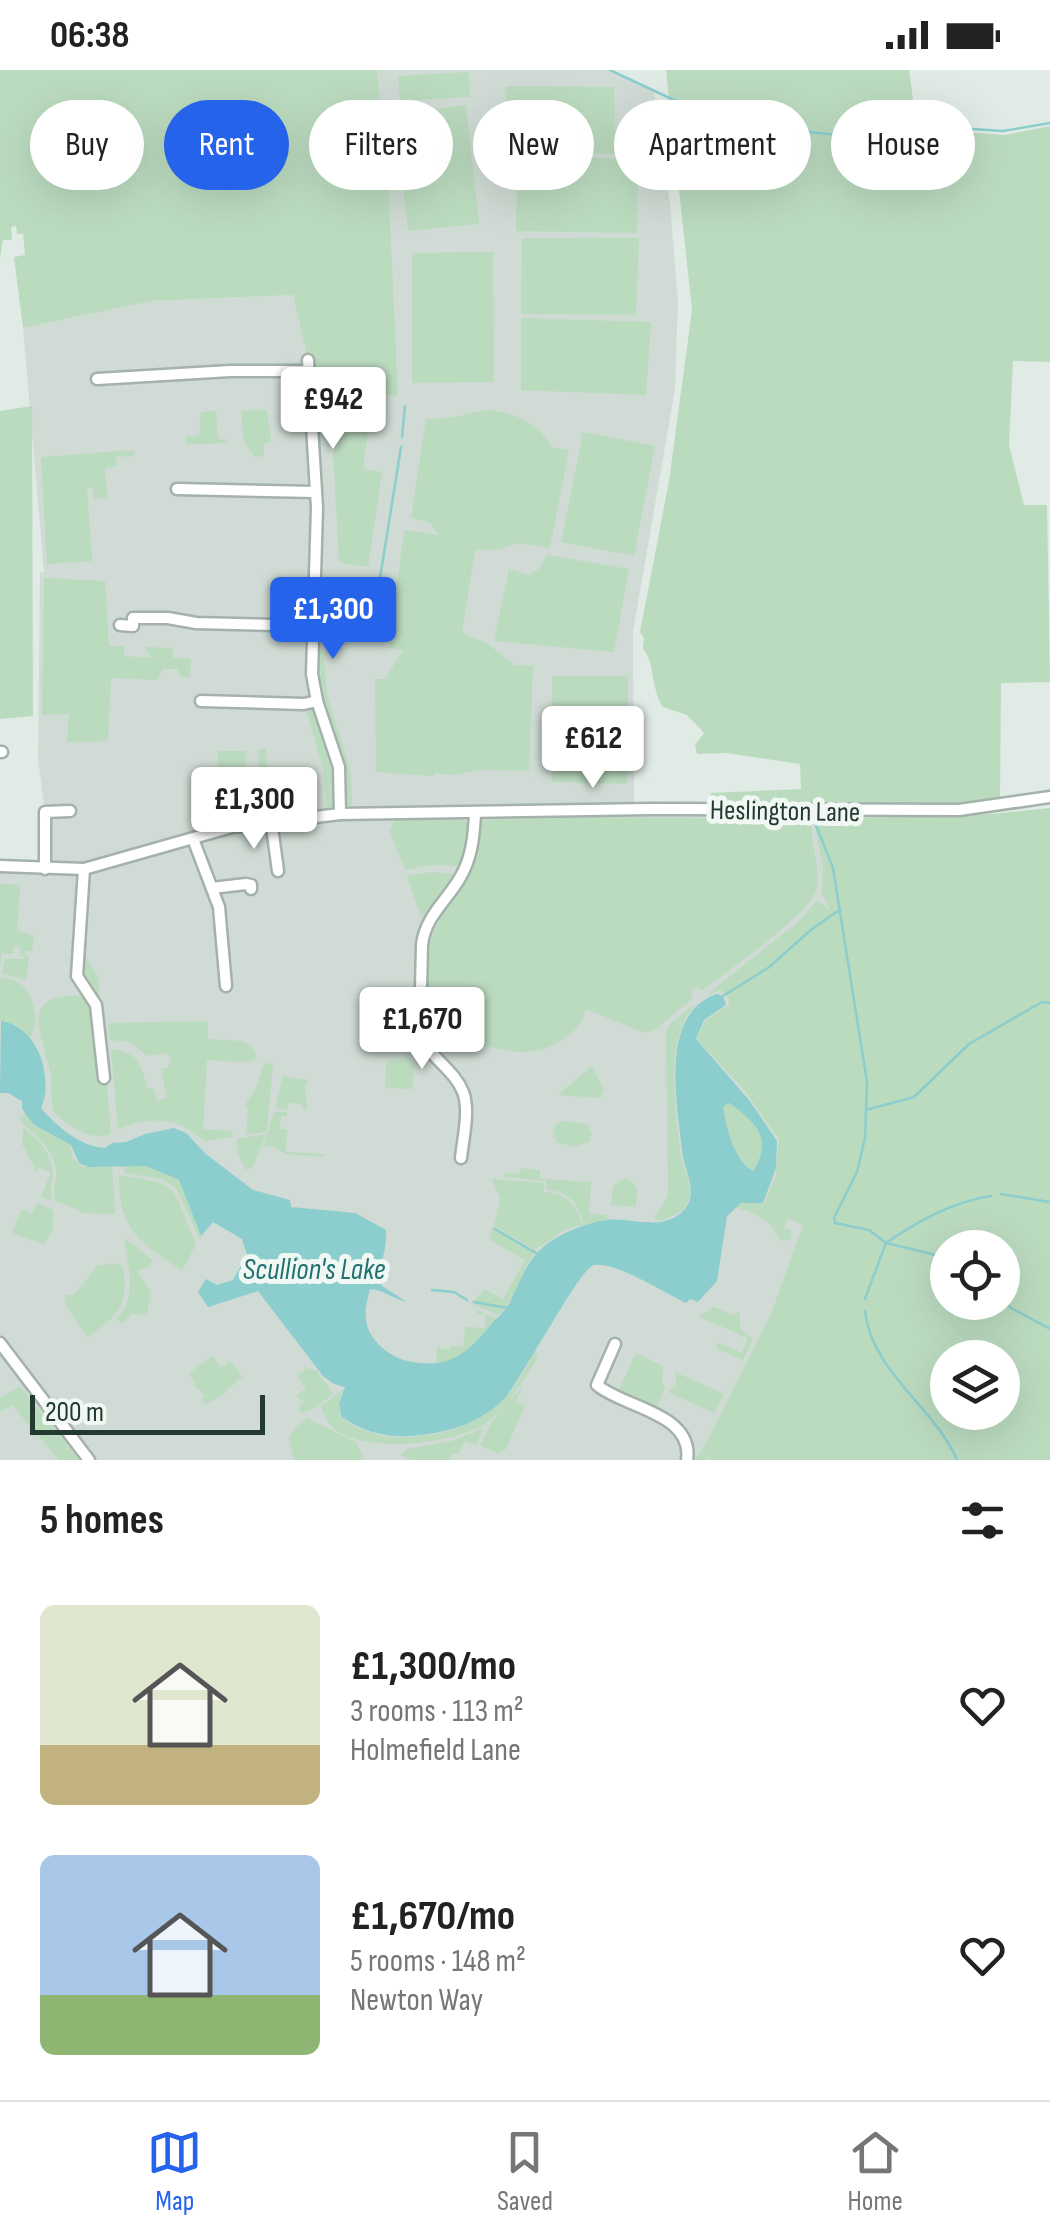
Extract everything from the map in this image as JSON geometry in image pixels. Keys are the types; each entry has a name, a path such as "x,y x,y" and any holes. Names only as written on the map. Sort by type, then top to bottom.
{"street":[{"path":"97,380 308,365 316,492 312,674 338,767 340,814"},
{"path":"177,489 316,492"},
{"path":"120,625 133,626 133,618 151,618 313,626"},
{"path":"201,702 317,701"},
{"name":"Heslington Lane","path":"0,866 84,869 232,826 340,814 960,810 1050,797"},
{"path":"45,869 44,812 70,812"},
{"path":"461,1158 466,1098 424,1044 420,1032 422,944 431,917 452,892 469,859 475,813"},
{"path":"271,820 278,870"},
{"path":"193,840 219,907 226,986"},
{"path":"84,869 77,976 96,1004 104,1078"},
{"path":"212,888 246,884 251,889"},
{"path":"0,1343 89,1460"},
{"path":"615,1344 597,1385 607,1394 668,1420 685,1443 687,1460"}],"shaded area":[{"path":"377,70 610,70 654,92 655,100 614,100 614,190 668,190 678,301 675,389 633,632 634,809 806,809 809,819 831,820 866,1110 711,1460 0,1460 0,866 44,869 45,812 38,759 40,573 44,572 23,328 152,301 293,295 315,391 398,396 389,190 453,190 453,100 380,100"}],"green space":[{"path":"0,70 377,70 380,100 309,100 309,190 389,190 398,396 315,391 293,295 152,301 23,328 14,257 25,255 23,234 17,234 16,226 11,227 12,240 3,240 0,259"},
{"path":"666,70 909,70 913,100 831,100 831,190 975,190 975,133 1004,135 1050,126 1050,362 1013,361 1009,445 1024,505 1047,505 1050,682 1001,683 1000,803 824,806 713,802 710,793 801,789 800,764 726,753 697,754 695,745 704,733 687,715 663,707 659,699 640,632 669,481 692,310 679,190 811,190 811,100 669,100"},
{"path":"469,72 470,97 400,100 398,76"},
{"path":"506,86 614,87 614,154 594,153 594,100 507,100"},
{"path":"466,105 479,224 408,231 403,190 453,190 453,107"},
{"path":"594,158 614,159 614,190 638,190 637,233 516,231 517,190 594,190"},
{"path":"522,238 639,238 636,315 521,314"},
{"path":"493,252 494,382 412,383 412,253"},
{"path":"521,318 651,322 646,395 521,390"},
{"path":"32,406 33,716 0,719 0,411"},
{"path":"267,410 271,442 264,443 264,456 255,457 244,443 241,411"},
{"path":"493,410 527,421 551,447 569,450 550,548 519,543 501,549 475,550 462,633 487,643 514,665 533,666 529,771 480,770 434,776 376,772 375,679 385,679 403,650 389,648 404,530 439,535 429,522 411,518 426,418 443,419"},
{"path":"216,411 218,439 228,443 187,444 186,437 199,435 201,412"},
{"path":"331,414 369,425 363,468 382,473 368,567 339,562"},
{"path":"583,432 655,446 634,556 561,542"},
{"path":"134,450 134,456 116,457 117,466 105,468 107,498 94,499 93,487 87,488 92,561 47,564 41,457"},
{"path":"547,555 629,569 614,652 494,641 509,569 529,575 539,569"},
{"path":"44,578 105,581 109,646 124,646 124,656 152,658 144,647 173,648 173,658 191,659 190,677 181,677 177,669 162,669 158,680 111,678 108,741 67,742 69,714 42,715"},
{"path":"317,650 323,650 327,694 351,773 352,806 345,804 319,692"},
{"path":"552,676 628,676 627,784 552,782"},
{"path":"306,708 316,711 335,767 333,807 327,807 323,769"},
{"path":"266,748 269,812 285,814 234,820 232,817 260,812 255,811 248,798 262,794 260,783 242,781 248,771 260,771 258,750"},
{"path":"218,751 246,751 244,775 218,775"},
{"path":"1050,808 1050,1460 709,1460 712,1451 707,1460 694,1460 771,1314 803,1225 788,1218 784,1227 792,1232 790,1241 782,1239 782,1244 763,1219 733,1207 750,1201 764,1204 776,1176 779,1139 745,1091 697,1039 705,1021 729,1005 729,998 721,990 701,1000 687,1015 675,1058 678,1131 689,1198 676,1214 661,1221 654,1218 668,1196 666,1033 670,1024 798,922 817,901 830,910 822,893 823,867 815,827 818,819 992,814"},
{"path":"582,817 799,819 801,825 811,825 817,887 812,898 785,926 702,991 697,987 690,992 693,998 656,1029 645,1033 586,1009 571,1033 535,1051 460,1043 425,999 430,941 447,906 469,879 479,823"},
{"path":"461,819 469,823 461,866 431,865 405,870 390,832 394,820"},
{"path":"452,874 455,879 421,917 407,876"},
{"path":"0,884 20,885 17,930 34,936 32,951 25,951 25,956 29,956 26,980 2,973 5,959 24,959 20,947 14,946 13,954 2,953 0,967"},
{"path":"80,949 98,976 111,1134 103,1136 80,1131 53,1111 51,1075 39,1026 43,1006 51,1000 86,996 80,977"},
{"path":"0,977 17,982 32,1000 35,1024 30,1038 17,1025 0,1021"},
{"path":"208,1021 208,1039 242,1041 256,1051 255,1060 207,1060 203,1129 232,1131 233,1137 204,1141 184,1127 153,1120 118,1129 111,1049 133,1056 157,1101 167,1098 161,1069 168,1067 172,1058 165,1053 147,1056 130,1042 110,1040 108,1023"},
{"path":"409,1057 414,1063 413,1089 385,1088 386,1063"},
{"path":"264,1063 273,1064 267,1131 246,1135 245,1105 256,1088"},
{"path":"592,1066 604,1090 600,1098 558,1095"},
{"path":"283,1076 309,1080 305,1085 307,1110 302,1109 302,1104 288,1103 287,1109 275,1108"},
{"path":"729,1103 747,1116 762,1140 753,1171 741,1158 729,1133 723,1107"},
{"path":"274,1112 287,1112 287,1116 281,1116 280,1129 287,1130 286,1152 324,1157 286,1154 273,1146 263,1148"},
{"path":"27,1114 34,1126 70,1144 73,1158 82,1167 112,1166 115,1214 84,1213 56,1201 54,1161 19,1118"},
{"path":"561,1121 587,1124 592,1133 590,1141 576,1147 556,1142 553,1128"},
{"path":"23,1127 48,1154 53,1171 52,1201 41,1197 51,1172 39,1168 37,1172 22,1144"},
{"path":"266,1134 253,1167 246,1170 238,1155 237,1139"},
{"path":"121,1165 146,1166 179,1180 200,1240 176,1188 161,1179 126,1173"},
{"path":"521,1168 540,1170 540,1179 591,1182 589,1213 607,1215 607,1219 583,1225 572,1200 546,1190 546,1181 505,1177 505,1173 520,1174"},
{"path":"119,1175 155,1182 173,1192 196,1244 182,1271 134,1233 123,1210"},
{"path":"625,1178 635,1186 636,1207 611,1205 613,1186"},
{"path":"492,1179 543,1183 544,1192 569,1201 582,1225 564,1230 535,1250 494,1226 500,1198"},
{"path":"37,1203 53,1210 53,1230 44,1244 12,1234 21,1209 32,1213"},
{"path":"492,1227 534,1253 499,1315 472,1304 484,1289 503,1299 525,1260 490,1240"},
{"path":"124,1238 153,1260 149,1267 137,1271 151,1292 147,1315 132,1314 122,1324 117,1319 128,1301 130,1281"},
{"path":"97,1266 123,1266 123,1301 114,1316 87,1338 64,1301 67,1295 74,1295"},
{"path":"713,1307 729,1316 739,1312 741,1330 753,1339 743,1360 716,1348 718,1343 742,1353 748,1338 699,1317"},
{"path":"477,1310 497,1319 463,1353 436,1364 437,1347 463,1347 465,1327 485,1328 485,1315 477,1314"},
{"path":"535,1350 535,1363 499,1411 484,1424 451,1437 407,1444 364,1441 332,1427 320,1407 344,1389 340,1416 366,1431 414,1437 455,1429 473,1422 502,1401"},
{"path":"636,1353 663,1366 665,1387 656,1409 618,1392"},
{"path":"212,1356 221,1368 230,1361 244,1379 206,1404 201,1399 205,1395 189,1374"},
{"path":"307,1368 317,1371 333,1394 312,1410 301,1413 298,1408 305,1402 296,1396 306,1388 297,1376"},
{"path":"675,1372 724,1394 733,1379 714,1413 668,1392 676,1385"},
{"path":"20,1386 79,1460 59,1460 12,1405 0,1412 0,1398"},
{"path":"523,1386 516,1401 525,1406 506,1449 499,1454 480,1445 493,1419"},
{"path":"307,1418 356,1442 364,1460 294,1460 289,1438"},
{"path":"483,1428 476,1446 465,1441 458,1455 453,1453 450,1460 412,1460 401,1455 407,1449 452,1441"}],"water":[{"name":"Scullion's Lake","path":"717,994 723,996 726,1005 704,1020 696,1039 749,1100 777,1141 776,1168 763,1203 741,1203 727,1216 717,1281 698,1302 690,1299 686,1303 627,1273 594,1265 577,1284 504,1399 466,1424 421,1435 379,1434 341,1416 339,1404 345,1387 323,1376 258,1291 208,1307 198,1292 206,1279 217,1285 233,1280 247,1255 242,1239 213,1222 201,1236 179,1180 146,1166 88,1167 79,1163 71,1145 34,1125 22,1109 22,1101 0,1093 1,1021 14,1025 34,1043 46,1083 41,1108 78,1140 105,1148 174,1128 186,1133 206,1154 253,1190 290,1200 291,1207 355,1213 386,1230 382,1286 407,1302 370,1289 366,1321 370,1333 395,1356 414,1362 442,1362 467,1350 502,1313 532,1259 546,1244 580,1227 606,1220 662,1222 686,1207 691,1192 683,1158 676,1061 686,1020 699,1004","holes":["729,1103 754,1124 761,1140 762,1149 753,1171 736,1151 723,1107"]}],"waterway":[{"path":"610,70 693,109 756,125 818,133 840,135 910,125 1003,131 1050,123"},
{"path":"402,437 405,406"},
{"path":"378,591 401,447"},
{"path":"333,587 352,587 366,593"},
{"path":"814,820 833,868 867,1082 865,1138 857,1172 835,1223 869,1230 886,1243 930,1254"},
{"path":"723,996 768,968 838,911"},
{"path":"866,1110 914,1097 969,1044 1042,1002 1050,1003"},
{"path":"1001,1194 1050,1202"},
{"path":"865,1299 886,1243 936,1214 991,1196"},
{"path":"495,1229 536,1253"},
{"path":"432,1290 454,1292 467,1300"},
{"path":"474,1302 508,1308"},
{"path":"865,1311 879,1353 934,1423 957,1460"},
{"path":"1020,1313 1050,1329"}]}
